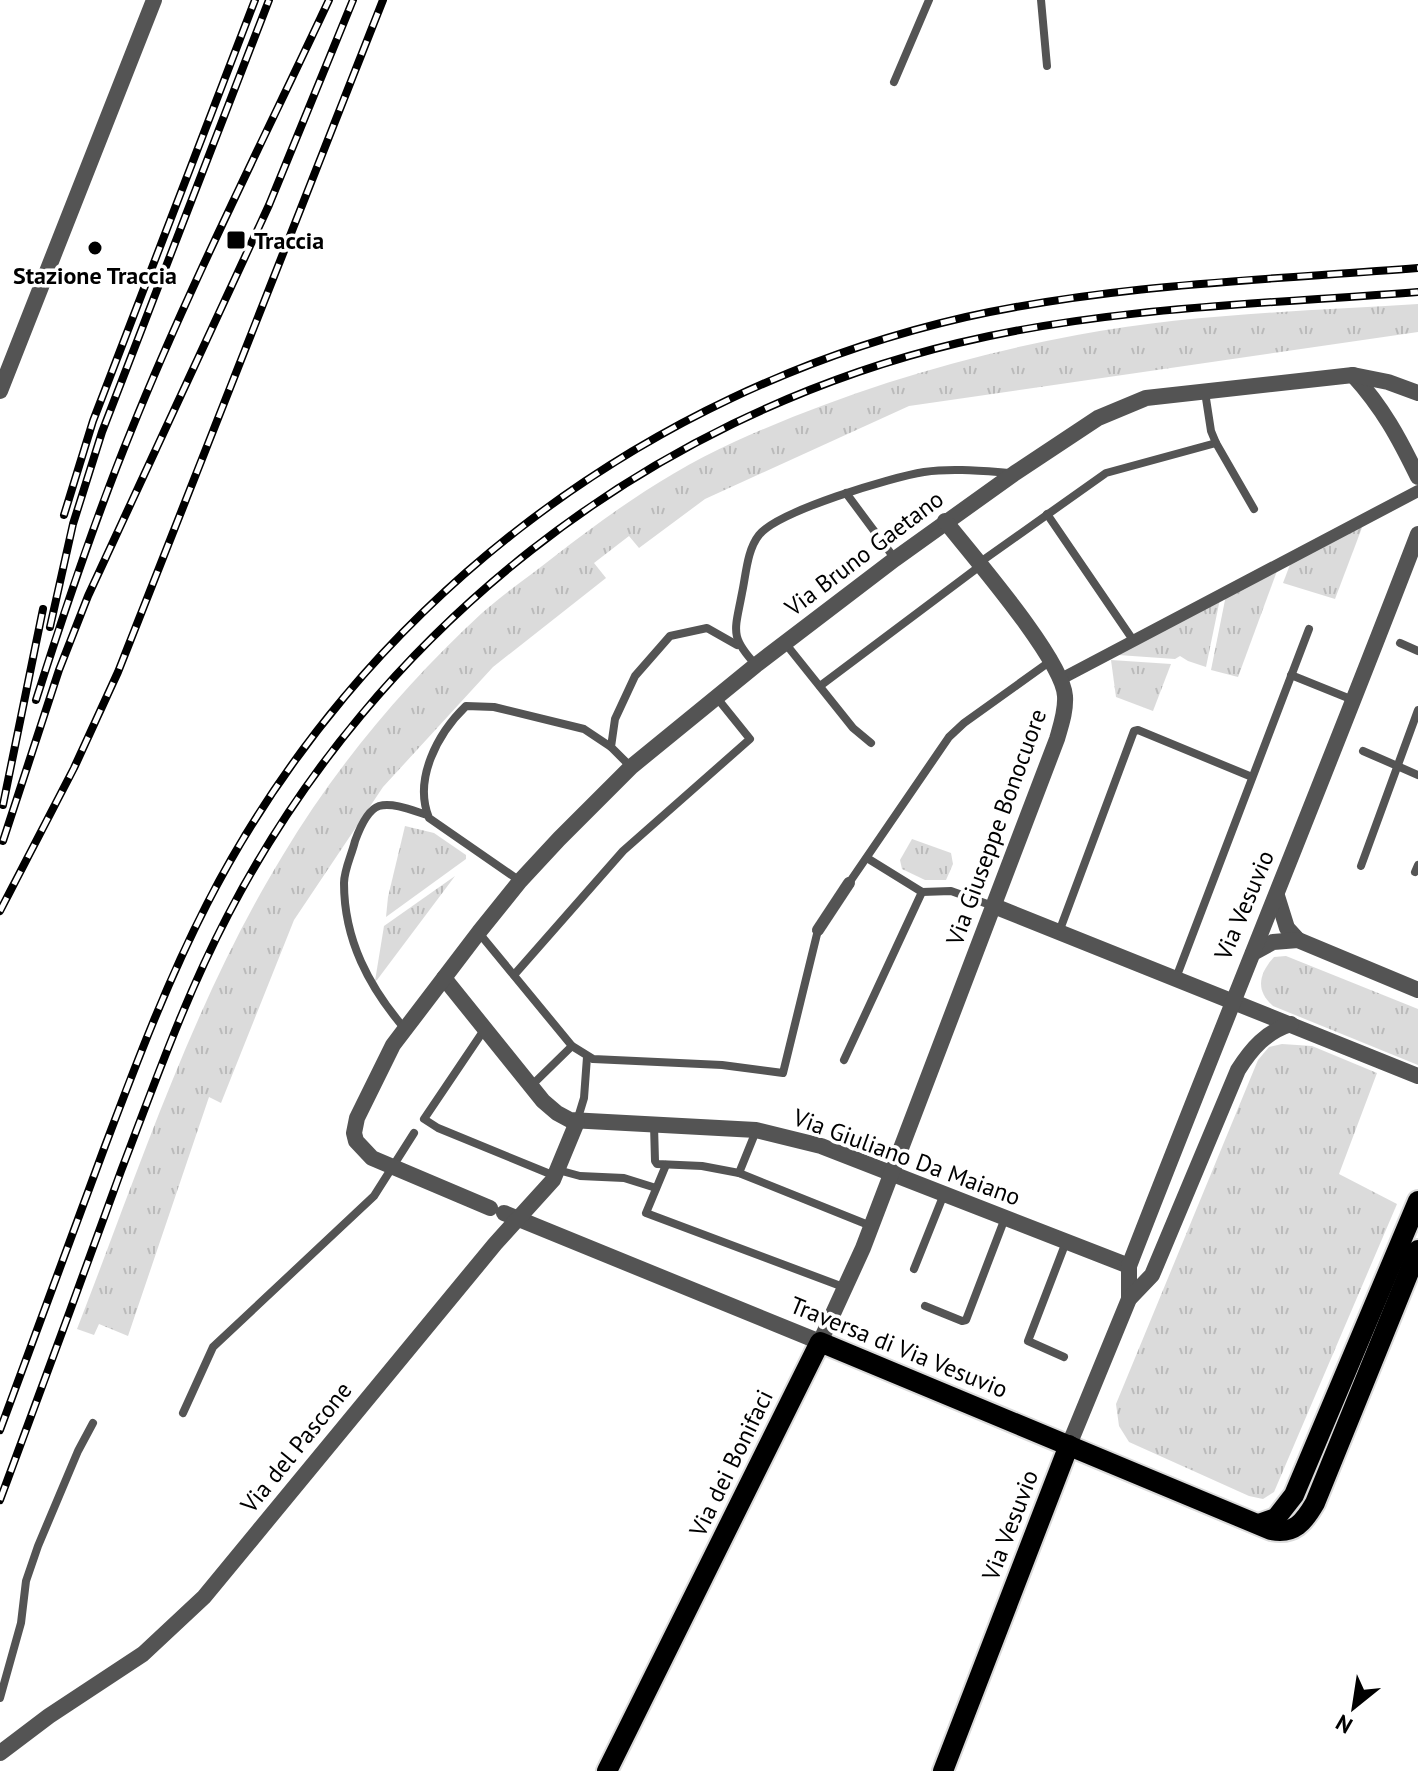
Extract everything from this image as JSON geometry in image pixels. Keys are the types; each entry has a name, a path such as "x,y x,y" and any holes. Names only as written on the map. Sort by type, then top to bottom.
{"main road":[{"path":"1259,1524 1276,1518 1294,1495 1418,1201"},
{"name":"Traversa di Via Vesuvio","path":"820,1342 1283,1532 1293,1530 1308,1516 1418,1250"},
{"name":"Via dei Bonifaci","path":"607,1771 820,1342"},
{"name":"Via Vesuvio","path":"943,1771 1069,1445"}],"street":[{"path":"0,391 154,0"},
{"path":"1353,375 1393,425 1418,477"},
{"name":"Via Bruno Gaetano","path":"444,978 520,881 631,767 756,665 945,521 1098,418 1146,398 1353,375 1388,382 1418,393"},
{"path":"1061,679 1418,491"},
{"name":"Via Giuseppe Bonocuore","path":"892,1174 1064,716 1065,695 1052,660 945,521"},
{"name":"Via Vesuvio","path":"1129,1299 1129,1266 1418,534"},
{"path":"818,930 849,883"},
{"path":"1277,896 1287,928 1298,940 1418,990"},
{"path":"994,906 1416,1076"},
{"path":"1253,953 1273,942 1298,940"},
{"path":"504,1213 391,1168 364,1152 354,1133 357,1118 388,1053 444,978 552,1110 577,1122"},
{"name":"Via Vesuvio","path":"1069,1445 1129,1299 1152,1275 1238,1070 1259,1041 1274,1029 1291,1024"},
{"name":"Via Giuliano Da Maiano","path":"577,1122 756,1130 821,1146 1129,1266"},
{"name":"Via del Pascone","path":"0,1753 143,1654 204,1597 495,1244 504,1213 547,1189 577,1122"},
{"name":"Via dei Bonifaci","path":"820,1342 847,1288 892,1174"},
{"name":"Traversa di Via Vesuvio","path":"504,1213 820,1342"}],"lane":[{"path":"894,82 929,0"},
{"path":"1041,0 1047,66"},
{"path":"1205,392 1216,443 1254,509"},
{"path":"820,686 1097,478 1115,469 1216,443"},
{"path":"737,645 736,624 752,547 760,532 846,493 926,472 1015,473"},
{"path":"846,493 895,559"},
{"path":"1047,514 1133,640"},
{"path":"611,747 615,719 635,676 670,636 707,628 737,645 756,665"},
{"path":"1176,978 1309,629"},
{"path":"785,643 853,728 871,743"},
{"path":"1400,643 1418,651"},
{"path":"849,883 949,737 1052,660"},
{"path":"1291,675 1354,700"},
{"path":"514,975 611,864 750,739 717,698"},
{"path":"427,815 423,802 434,749 448,723 466,706 494,707 584,729 611,747 631,767"},
{"path":"1361,866 1418,710"},
{"path":"1059,932 1134,731 1252,777"},
{"path":"1363,751 1418,775"},
{"path":"405,1029 379,999 362,967 350,930 344,881 357,835 371,810 389,806 427,815 520,881"},
{"path":"867,858 922,892 951,891 994,906"},
{"path":"844,1060 922,892"},
{"path":"479,932 572,1046 587,1057 598,1061 722,1065 784,1072 818,930"},
{"path":"484,1030 424,1119 438,1128 556,1173 631,1180 656,1188"},
{"path":"530,1086 572,1046"},
{"path":"577,1122 584,1098 587,1057"},
{"path":"654,1125 657,1164 692,1165 739,1173 872,1226"},
{"path":"739,1173 756,1130"},
{"path":"183,1413 213,1347 374,1196 414,1133"},
{"path":"666,1165 646,1213 847,1288"},
{"path":"914,1269 944,1194"},
{"path":"925,1306 966,1320 1005,1218"},
{"path":"1064,1357 1028,1341 1066,1242"},
{"path":"0,1698 21,1623 26,1581 78,1451 93,1423"}],"green space":[{"path":"1418,304 1418,332 909,406 705,499 639,548 629,536 594,563 606,578 493,667 383,787 294,920 221,1103 209,1097 128,1336 99,1324 94,1335 77,1329 195,1028 251,911 283,855 326,789 399,697 482,613 509,591 619,509 710,453 817,407 902,378 989,354 1119,328 1247,314"},
{"path":"1363,525 1335,599 1283,583 1291,562"},
{"path":"1277,571 1238,677 1211,670 1226,595"},
{"path":"1220,599 1206,667 1180,656 1175,659 1118,655"},
{"path":"1111,660 1171,664 1153,711 1116,697"},
{"path":"405,826 434,833 466,855 466,859 386,917 388,897"},
{"path":"912,839 951,853 953,864 946,880 925,880 902,869 900,860"},
{"path":"455,876 377,980 375,981 384,926"},
{"path":"1286,956 1418,1009 1418,1065 1273,1006 1263,994 1262,976 1274,957"},
{"path":"1282,1044 1312,1046 1377,1073 1339,1174 1397,1204 1274,1492 1263,1499 1249,1496 1129,1442 1119,1426 1116,1404 1258,1060 1269,1047"}],"railway":[{"path":"64,515 93,421 255,0"},
{"path":"50,627 73,524 102,432 269,0"},
{"path":"36,700 93,531 154,376 329,0"},
{"path":"3,841 59,670 88,596 269,205 353,0"},
{"path":"0,911 74,768 118,672 383,0"},
{"path":"0,1430 140,1054 207,904 270,797 344,697 428,607 522,527 623,457 732,398 846,351 966,317 1078,297 1418,268"},
{"path":"0,1500 158,1074 228,915 289,812 360,716 441,629 531,550 628,482 733,424 843,377 958,343 1129,314 1418,292"},
{"path":"3,805 43,609"}],"place":[{"name":"Traccia","path":"236,240"},
{"name":"Stazione Traccia","path":"95,248"}]}
